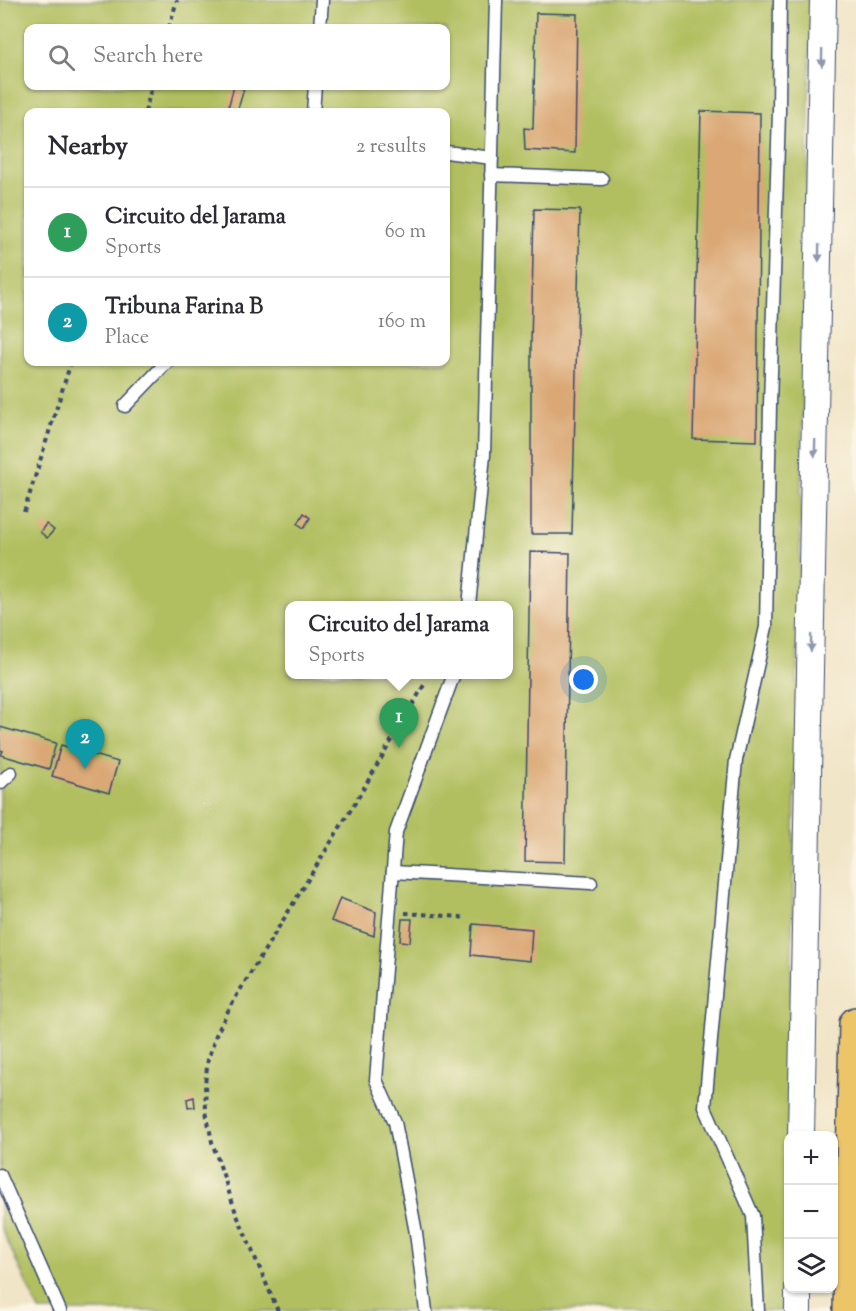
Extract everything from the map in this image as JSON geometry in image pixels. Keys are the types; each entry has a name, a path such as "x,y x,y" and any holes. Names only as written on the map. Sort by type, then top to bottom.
{"highway":[{"path":"850,1311 856,1024"}],"street":[{"path":"801,1131 823,0"},
{"path":"798,1293 798,1311"}],"lane":[{"path":"320,24 322,0"},
{"path":"469,601 484,455 496,0"},
{"path":"758,1311 753,1216 705,1107 736,760 766,627 780,0"},
{"path":"313,108 315,90"},
{"path":"450,153 492,158"},
{"path":"491,175 602,179"},
{"path":"125,406 163,366"},
{"path":"426,1311 416,1233 395,1122 376,1080 396,832 453,679"},
{"path":"0,783 11,774"},
{"path":"393,872 591,883"},
{"path":"0,1175 60,1311"}],"path":[{"path":"170,24 177,0"},
{"path":"146,108 151,90"},
{"path":"24,512 70,366"},
{"path":"278,1311 236,1213 212,1142 206,1111 205,1084 208,1059 216,1035 231,1005 358,798 424,685"},
{"path":"390,912 461,917 460,923"}],"green space":[{"path":"0,0 811,0 788,1131 784,1131 784,1293 789,1293 789,1311 39,1311 0,1225"}],"building":[{"path":"536,13 577,14 575,153 525,150 524,128 533,129"},
{"path":"233,90 244,90 238,108 228,108"},
{"path":"701,111 760,113 757,441 693,439"},
{"path":"534,209 580,210 572,534 531,534"},
{"path":"304,513 310,518 304,528 298,524"},
{"path":"46,524 54,530 47,538 40,532"},
{"path":"530,552 570,553 565,862 525,861"},
{"path":"0,727 56,743 49,769 1,755 3,751 0,750"},
{"path":"61,745 118,762 109,793 52,776"},
{"path":"340,898 376,912 374,936 331,921"},
{"path":"402,919 412,919 410,942 400,941"},
{"path":"473,924 532,929 530,961 471,955"},
{"path":"194,1097 195,1107 188,1108 187,1099"}],"place":[{"name":"Circuito del Jarama","path":"399,748"},
{"name":"Tribuna Farina B","path":"85,769"}]}
